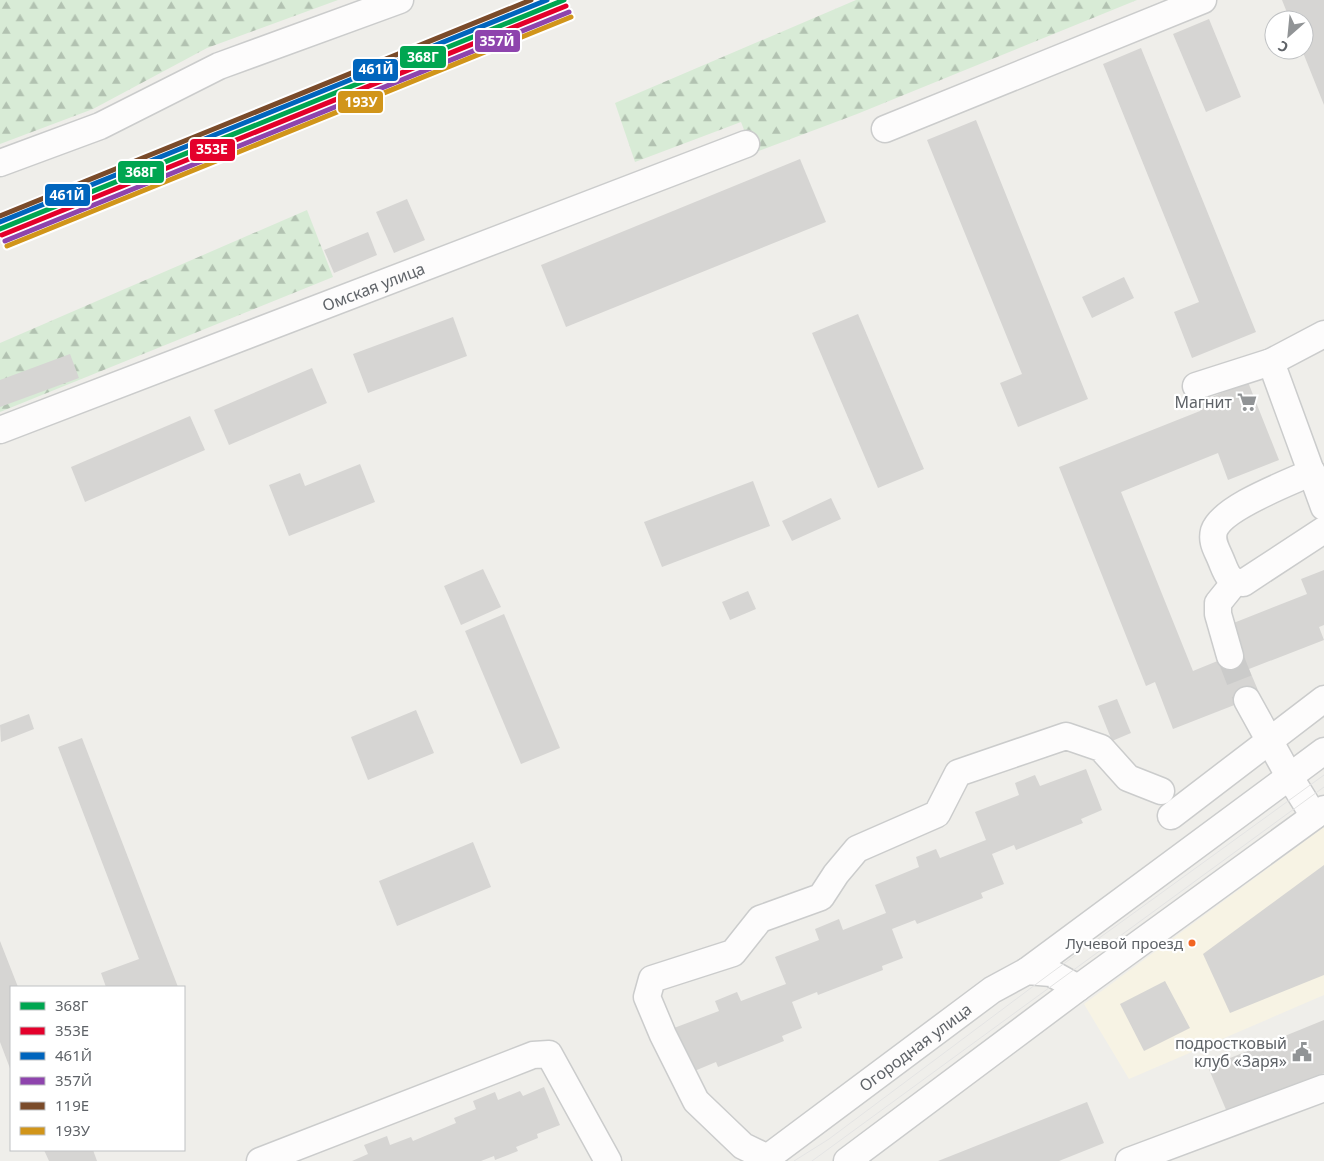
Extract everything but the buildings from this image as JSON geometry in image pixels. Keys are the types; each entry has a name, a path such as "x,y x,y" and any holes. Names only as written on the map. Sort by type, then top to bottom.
{"street":[{"path":"0,163 100,126 219,66 400,0"},
{"path":"885,129 1203,0"},
{"name":"Омская улица","path":"0,430 467,253 746,144"},
{"path":"1196,386 1271,362 1324,334"},
{"path":"1271,362 1324,507"},
{"path":"1312,472 1233,510 1220,520 1215,530 1213,541 1228,577 1235,582 1243,583 1324,530"},
{"path":"1230,656 1218,614 1218,602 1235,582"},
{"path":"1171,816 1271,742 1324,699"},
{"path":"847,1161 1078,988 1319,812 1289,776 1247,700"},
{"path":"766,1160 743,1146 696,1101 648,997 652,979 733,953 760,919 821,896 857,849 937,814 958,773 1066,736 1101,748 1128,778 1161,791"},
{"name":"Огородная улица","path":"766,1160 992,990 1027,971 1324,751"},
{"path":"1027,971 1052,973 1078,988"},
{"path":"260,1161 533,1055 549,1054 608,1161"},
{"path":"1130,1161 1324,1088"}],"shaded area":[{"path":"1324,827 1324,995 1129,1079 1084,1004"}],"green space":[{"path":"0,0 338,0 207,48 93,109 0,144"},
{"path":"856,0 1137,0 857,114 753,153 741,122 635,162 615,103"},
{"path":"307,210 333,277 0,412 0,343"}],"tunnel":[{"path":"1230,656 1247,700"}],"tram line":[{"path":"794,1161 829,1139 1051,973 1324,775"},
{"path":"812,1161 1324,787"}],"transit line":[{"name":"119Е","path":"0,216 531,0"},
{"name":"461Й","path":"0,222 547,0"},
{"name":"368Г","path":"0,229 564,0"},
{"name":"353Е","path":"2,235 566,6"},
{"name":"357Й","path":"5,241 569,12"},
{"name":"193У","path":"7,246 571,17"}],"place":[{"name":"Магнит","path":"1247,402"},
{"name":"Лучевой проезд","path":"1192,943"},
{"name":"подростковый клуб «Заря»","path":"1302,1052"}]}
